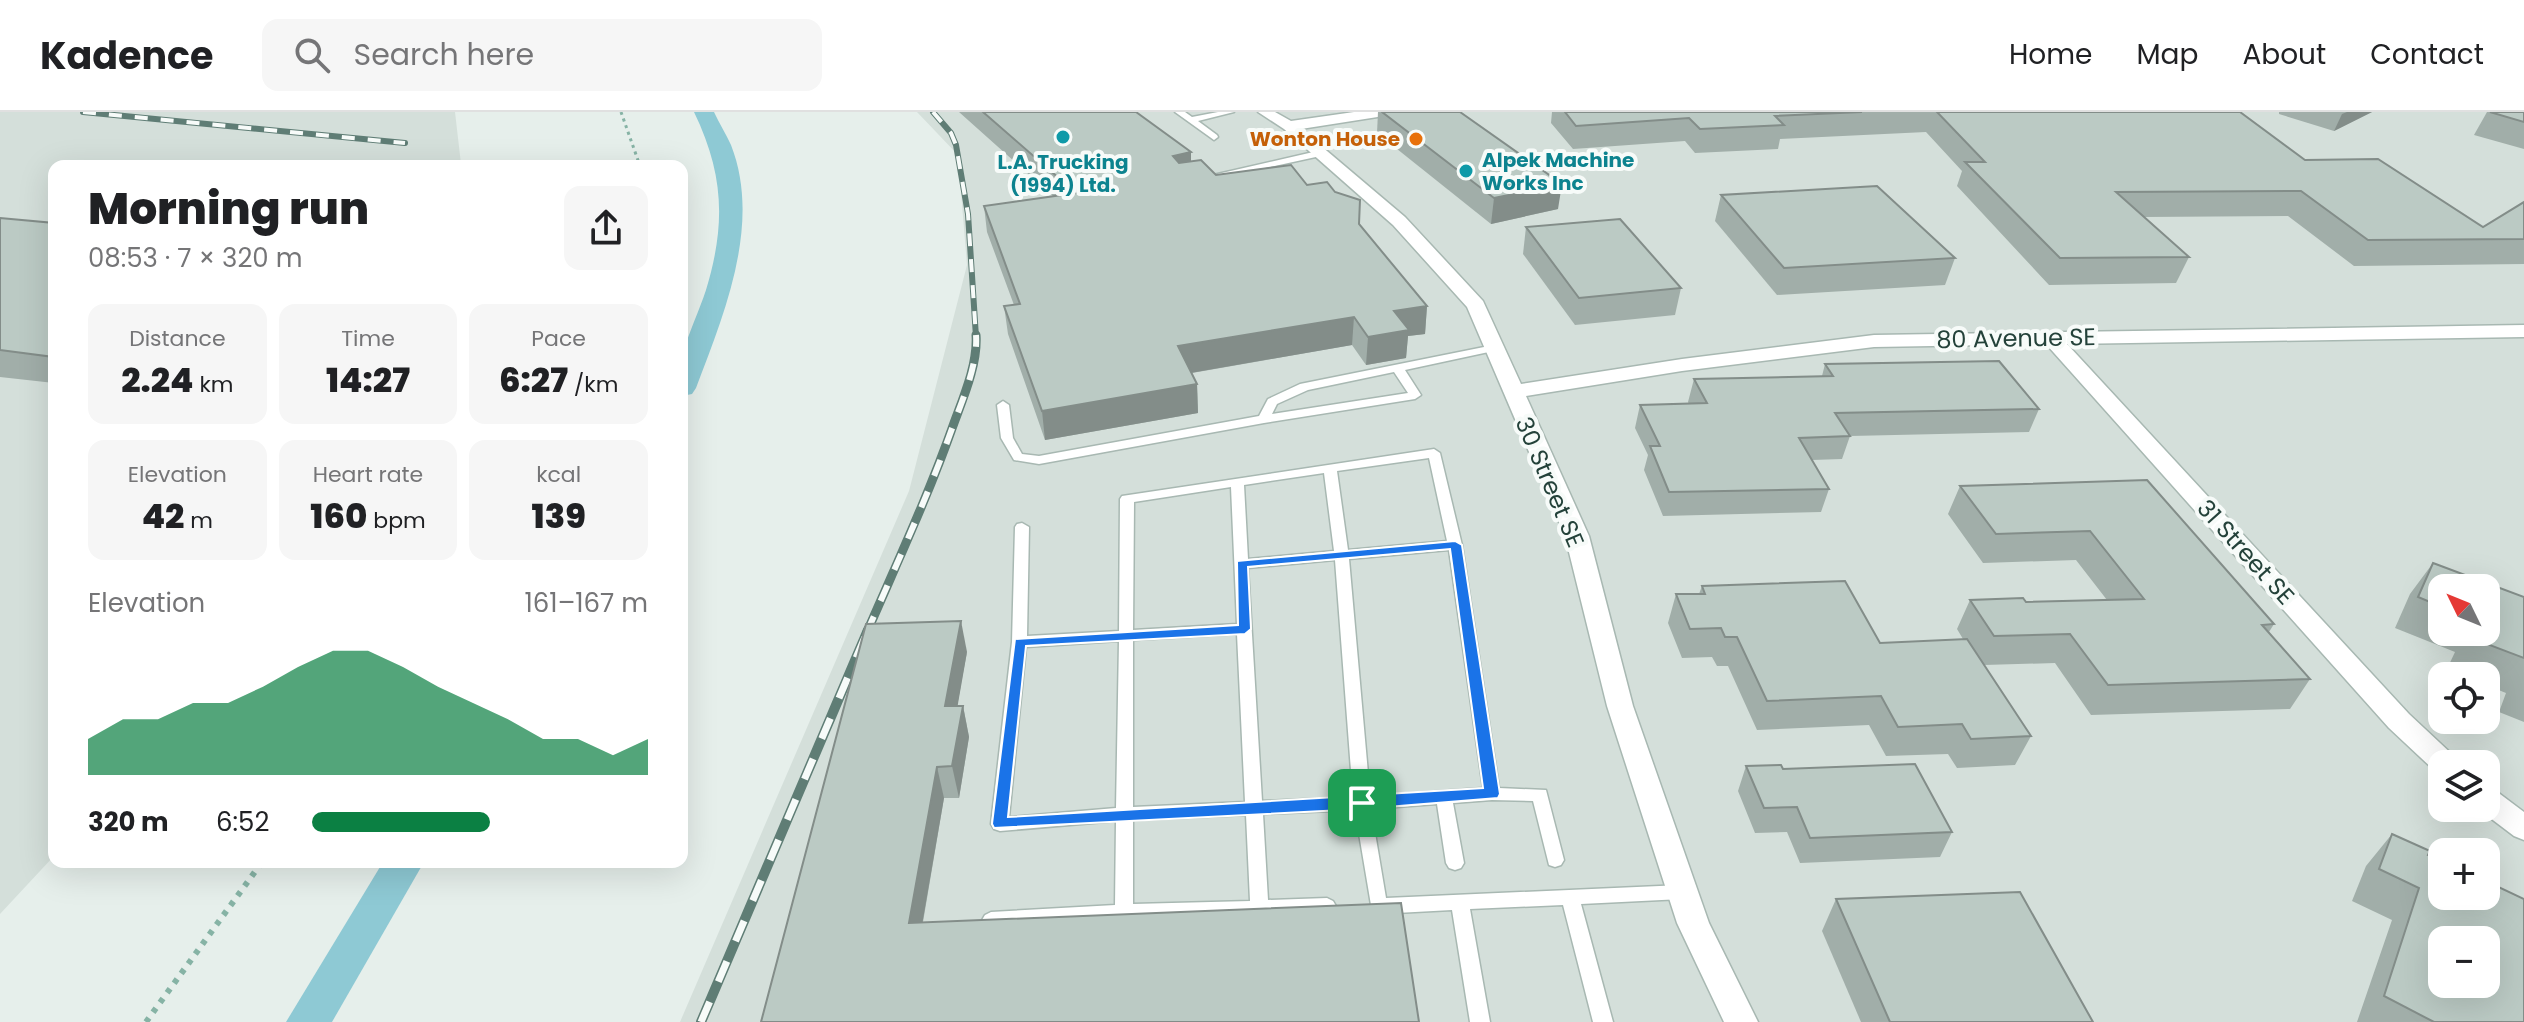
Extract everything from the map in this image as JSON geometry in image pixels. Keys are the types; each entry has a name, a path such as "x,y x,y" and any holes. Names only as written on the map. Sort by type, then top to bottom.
{"street":[{"name":"30 Street SE","path":"1265,112 1289,126 1399,221 1476,305 1577,536 1620,706 1682,892 1693,923 1741,1022"},
{"path":"1289,126 1384,112"},
{"name":"80 Avenue SE","path":"1512,392 1682,365 1874,341 2524,331"},
{"name":"31 Street SE","path":"2050,337 2399,721 2430,750"},
{"path":"2500,810 2524,828"}],"lane":[{"path":"1179,112 1214,137"},
{"path":"1191,120 1230,112"},
{"path":"1198,180 1249,173 1322,153"},
{"path":"1264,419 1272,402 1304,387 1494,348"},
{"path":"1003,405 1007,438 1018,457 1039,460 1415,395 1397,367"},
{"path":"1124,912 1127,499 1434,453 1455,545 1492,794"},
{"path":"1330,468 1342,556 1362,803 1363,906"},
{"path":"1237,483 1259,908"},
{"path":"1022,527 1019,642 1000,824 1492,794 1540,795 1555,860"},
{"path":"1241,564 1455,545"},
{"path":"1019,642 1245,629"},
{"path":"1444,797 1455,863"},
{"path":"970,921 1124,912 1363,906 1682,892"},
{"path":"1570,897 1603,1022"},
{"path":"1460,902 1480,1022"}],"path":[{"path":"621,112 638,160"},
{"path":"146,1022 258,868"}],"shaded area":[{"path":"0,112 455,112 461,160 48,160 48,862 0,914"},
{"path":"917,112 2524,112 2524,1022 680,1022 909,491 967,265 958,155"}],"building":[{"path":"983,112 1136,112 1191,152 1173,156 1179,163 1201,160 1216,175 1291,165 1307,185 1327,182 1335,192 1360,200 1359,224 1427,306 1394,311 1409,330 1368,337 1354,317 1178,346 1197,384 1042,411 1004,306 1020,304 984,206 1076,193"},
{"path":"1382,112 1460,112 1562,184 1494,198"},
{"path":"1565,112 1862,112 1775,116 1784,125 1700,129 1689,118 1576,126"},
{"path":"1937,112 2240,112 2305,160 2378,159 2483,227 2524,202 2524,239 2368,240 2301,191 2116,192 2189,257 2060,258 1965,162 1985,162"},
{"path":"2490,112 2524,112 2524,122"},
{"path":"1877,186 1955,258 1784,268 1721,195"},
{"path":"0,218 48,222 48,356 0,350"},
{"path":"1620,219 1681,288 1579,298 1526,227"},
{"path":"1999,361 2039,409 1835,413 1850,436 1799,438 1829,489 1669,492 1650,446 1660,446 1640,405 1707,403 1694,379 1833,376 1825,364"},
{"path":"2147,480 2274,624 2262,625 2310,679 2108,685 2070,634 1994,636 1970,600 2144,599 2090,531 1996,534 1960,486"},
{"path":"2433,563 2462,574 2428,574"},
{"path":"2428,574 2428,601 2418,597"},
{"path":"1845,581 1880,643 1967,639 2031,736 1971,739 1962,724 1898,727 1881,696 1767,701 1737,637 1725,637 1721,628 1690,629 1676,594 1705,594 1702,586"},
{"path":"2500,588 2524,597 2524,658 2492,646 2500,646"},
{"path":"961,621 945,706 963,706 952,766 937,767 909,923 1401,903 1419,1022 761,1022 866,624"},
{"path":"1915,764 1952,832 1810,838 1797,807 1764,808 1746,766 1781,765 1783,769"},
{"path":"2392,834 2428,850 2428,910 2500,910 2500,888 2524,899 2524,1022 2434,1022 2384,996 2419,888 2379,869"},
{"path":"2020,892 2093,1022 1890,1022 1836,899"}],"waterway":[{"path":"688,373 719,286 731,214 729,179 721,145 704,112"},
{"path":"308,1022 400,868"}],"railway":[{"path":"83,112 405,143"},
{"path":"933,112 951,133 956,145 968,214 976,337"},
{"path":"867,632 962,402 973,368 976,337"},
{"path":"701,1022 868,630"}],"place":[{"name":"L.A. Trucking (1994) Ltd.","path":"1063,137"},
{"name":"Wonton House","path":"1416,139"},
{"name":"Alpek Machine Works Inc","path":"1466,171"}],"route":[{"path":"1455,545 1492,794 1362,803 1125,814 1000,824 1019,642 1245,629 1241,564 1455,545"}]}
